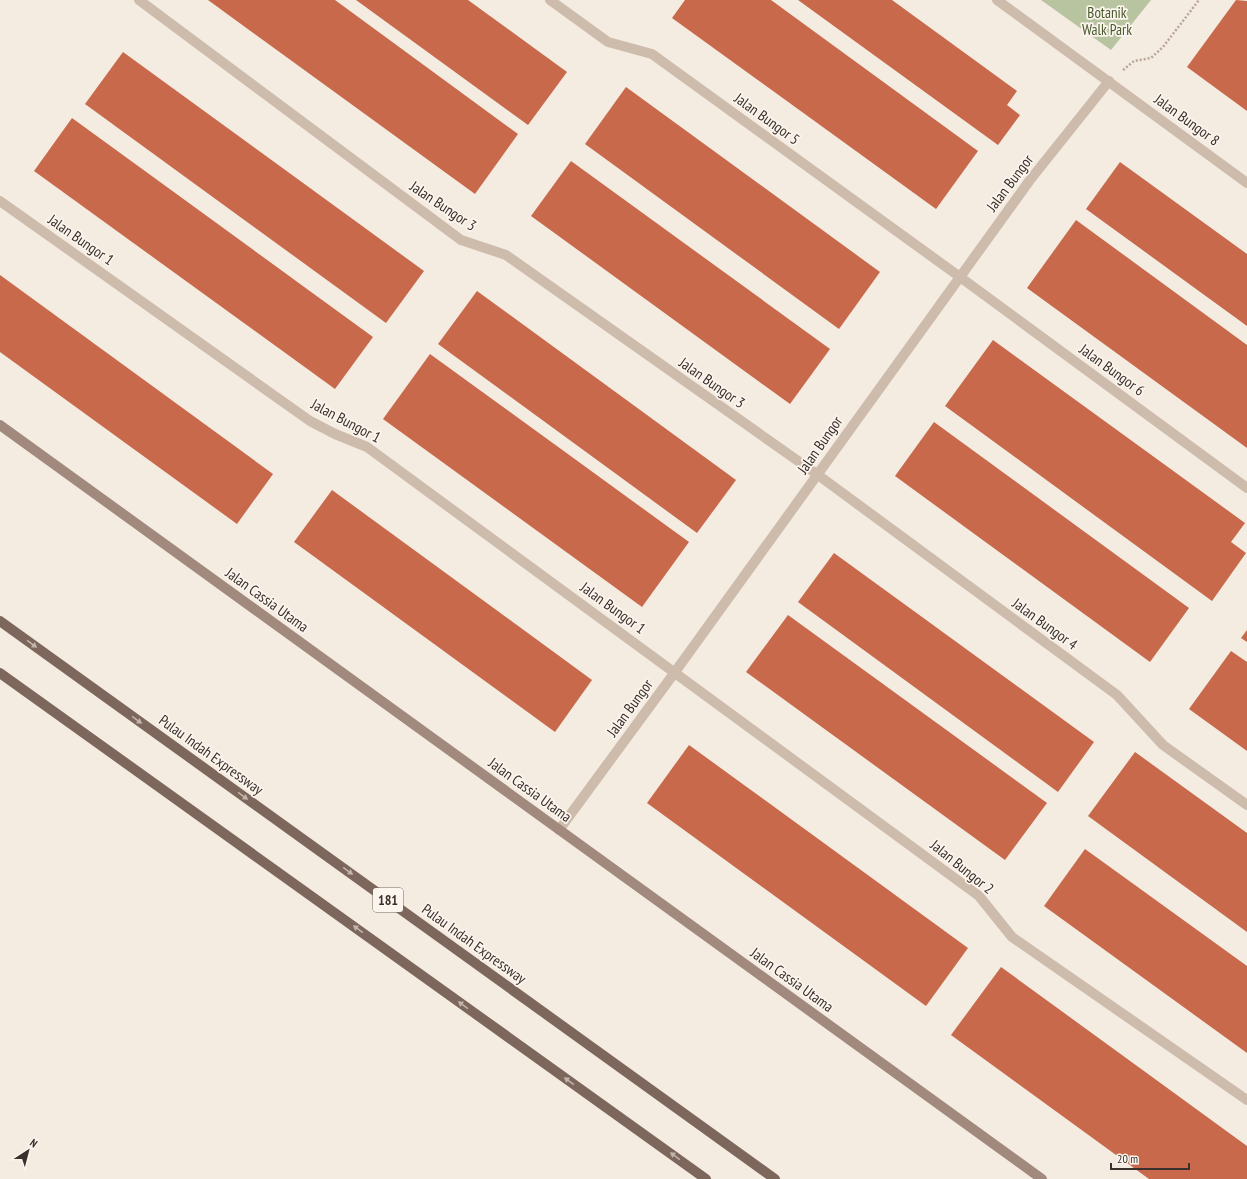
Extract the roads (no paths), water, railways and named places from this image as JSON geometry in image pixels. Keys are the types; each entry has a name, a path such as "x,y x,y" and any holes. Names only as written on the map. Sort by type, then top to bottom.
{"main road":[{"name":"Pulau Indah Expressway","path":"0,621 776,1179"},
{"path":"0,673 705,1179"}],"street":[{"name":"Jalan Bungor 3","path":"139,0 461,240 506,255 818,475"},
{"name":"Jalan Bungor 5","path":"550,0 608,42 652,54 960,277"},
{"name":"Jalan Bungor 8","path":"997,0 1247,183"},
{"name":"Jalan Bungor","path":"560,830 1030,180 1109,81"},
{"name":"Jalan Bungor 1","path":"0,202 310,421 335,434 367,447 675,672"},
{"name":"Jalan Bungor 6","path":"960,277 1247,488"},
{"name":"Jalan Cassia Utama","path":"0,425 1042,1179"},
{"name":"Jalan Bungor 4","path":"818,475 1117,695 1162,745 1247,805"},
{"name":"Jalan Bungor 2","path":"675,672 979,896 1012,937 1247,1100"},
{"path":"1012,1158 1030,1179"}],"park label":[{"name":"Botanik Walk Park","path":"1107,22"}]}
